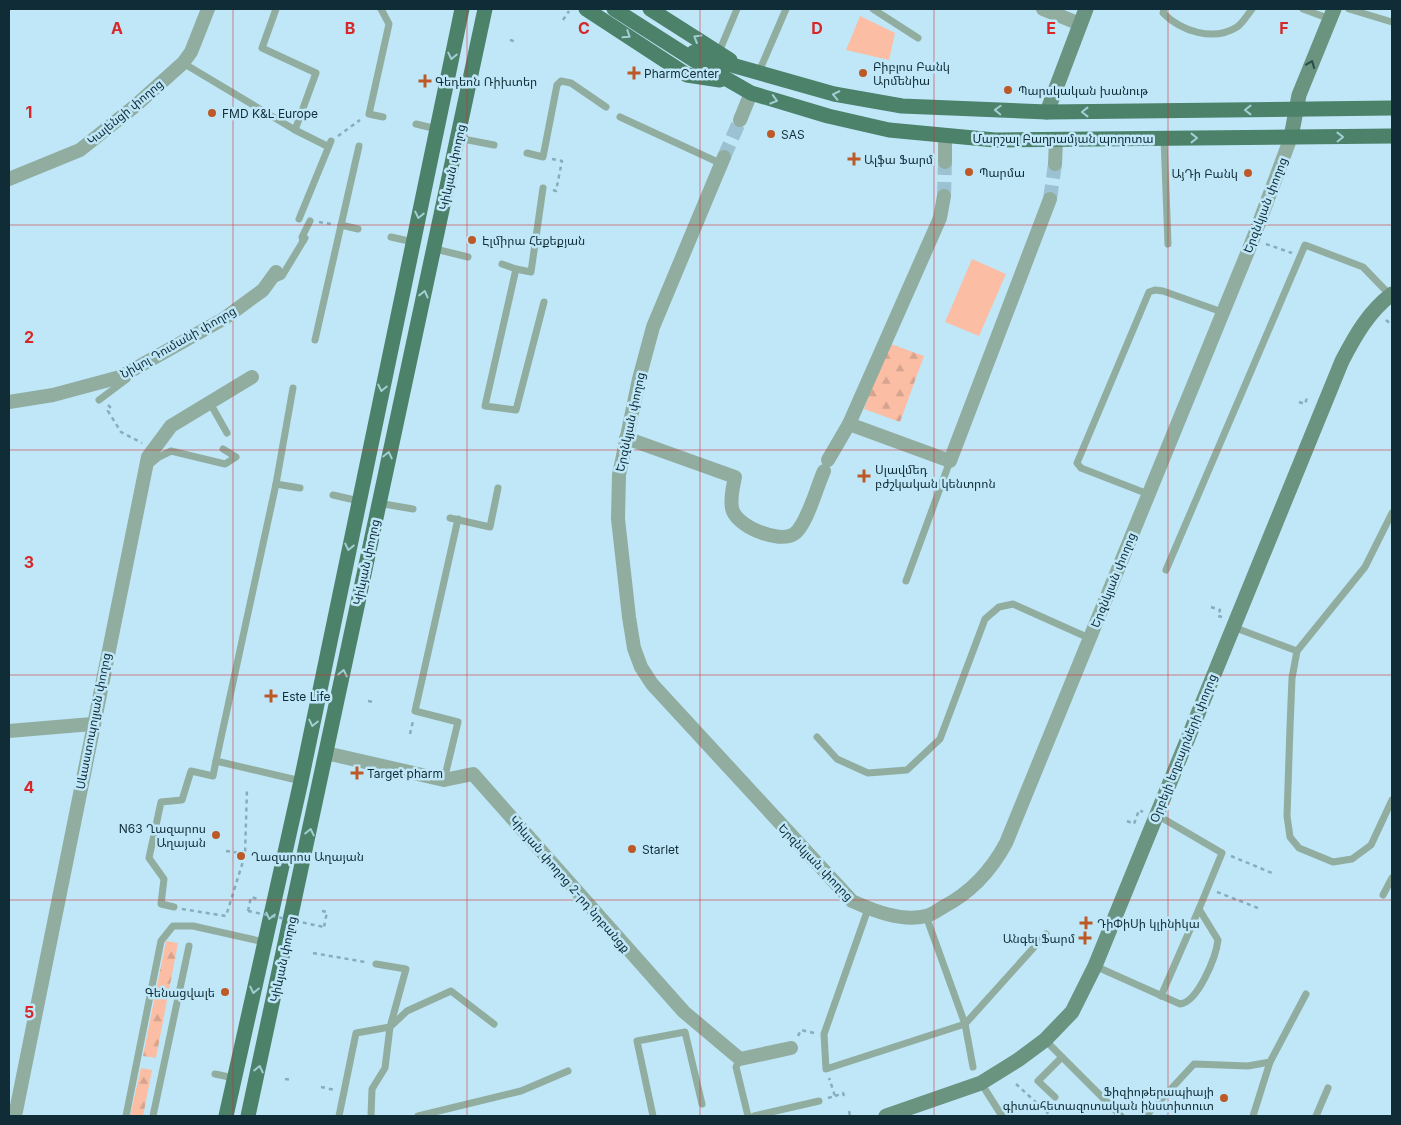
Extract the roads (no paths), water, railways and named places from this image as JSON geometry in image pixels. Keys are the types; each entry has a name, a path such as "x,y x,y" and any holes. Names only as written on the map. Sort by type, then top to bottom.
{"main road":[{"name":"Կիևյան փողոց","path":"226,1116 300,781 462,9"},
{"path":"586,9 687,75 729,81"},
{"name":"Մարշալ Բաղրամյան պողոտա","path":"614,9 698,59 737,66 758,74 834,94 902,106 1047,112 1392,108"},
{"name":"Մարշալ Բաղրամյան պողոտա","path":"629,9 729,81 751,93 828,116 889,130 995,140 1392,136"},
{"path":"650,9 719,52 737,66"},
{"name":"Կիևյան փողոց","path":"248,1116 296,897 378,502 488,10"},
{"path":"392,340 404,333 410,334 413,342"},
{"path":"276,890 281,898 288,901 296,897"}],"street":[{"name":"Կալենցի փողոց","path":"9,179 80,150 135,106 183,63 191,52 208,9"},
{"path":"1043,9 1080,24"},
{"path":"1047,112 1086,9"},
{"path":"1291,138 1299,95 1332,14"},
{"path":"740,120 751,93"},
{"path":"945,136 945,162"},
{"name":"Երզնկյան փողոց","path":"723,161 653,327 619,475 618,519 634,648 641,667 652,684 836,886 852,901 868,909 898,917 926,916 954,901 977,884 994,864 1006,843 1253,239 1291,138"},
{"path":"1055,164 1056,139"},
{"path":"626,438 735,477 732,491 732,510 741,522 766,534 783,538 794,534 802,524 826,466 849,424 940,218 944,196"},
{"path":"849,424 950,461 1050,199"},
{"name":"Նիկոլ Դումանի փողոց","path":"9,402 53,396 120,377 225,318 262,290 272,277"},
{"name":"Օրբելի եղբայրների փողոց","path":"886,1116 981,1083 1045,1040 1072,1012 1095,966 1156,814 1227,622 1342,361 1358,332 1391,294"},
{"name":"Սևաստոպոլյան փողոց","path":"15,1116 92,724 148,457 171,426 252,377"},
{"path":"9,731 92,724"},
{"name":"Կիևյան փողոց 2-րդ նրբանցք","path":"326,753 444,780 473,774 684,1012 740,1059"},
{"path":"740,1059 791,1048"}],"lane":[{"path":"276,9 262,48 316,73 295,130"},
{"path":"381,9 389,24 369,114 383,117"},
{"path":"719,52 737,9"},
{"path":"758,74 786,9"},
{"path":"873,9 918,38"},
{"path":"1164,9 1163,13 1167,17 1186,30 1222,34 1239,26 1252,9"},
{"path":"1303,9 1332,14"},
{"path":"1349,9 1392,22"},
{"path":"183,63 295,130 329,144 299,219"},
{"path":"527,153 543,157 557,85 561,81 571,83 606,107"},
{"path":"620,117 723,161"},
{"path":"416,124 437,129"},
{"path":"458,138 494,145"},
{"path":"1164,138 1168,244"},
{"path":"315,340 359,146"},
{"path":"502,264 531,272 543,188"},
{"path":"272,277 282,276 304,240 302,237 310,221"},
{"path":"341,225 358,229"},
{"path":"391,237 413,242"},
{"path":"1166,570 1305,245 1363,267 1391,294"},
{"path":"435,249 468,257"},
{"path":"516,268 485,406 516,410 544,302"},
{"path":"1148,494 1081,468 1077,463 1149,292 1155,290 1164,291 1222,312"},
{"path":"99,400 151,360"},
{"path":"174,907 161,904 164,879 149,858 161,802 182,800 191,771 213,776 276,484 293,388"},
{"path":"210,403 226,433"},
{"path":"146,468 159,457 171,451 225,464 236,458 223,449"},
{"path":"906,581 950,461"},
{"path":"276,484 300,488"},
{"path":"450,518 490,527 498,488"},
{"path":"334,495 359,500"},
{"path":"378,502 413,509"},
{"path":"1392,513 1365,568 1297,651 1292,678 1290,727 1288,816 1290,837 1299,848 1333,862 1352,859 1371,845 1392,800"},
{"path":"444,780 458,722 415,711 458,519"},
{"path":"816,737 837,759 868,773 906,770 940,739 985,619 999,607 1014,604 1089,638"},
{"path":"1227,622 1297,651"},
{"path":"216,761 300,781"},
{"path":"1156,814 1222,853 1209,889 1161,996"},
{"path":"1383,895 1392,878"},
{"path":"868,909 824,1034 826,1069 965,1024 1046,934"},
{"path":"1095,966 1180,1004 1186,1003 1195,996 1217,951 1218,940 1199,909"},
{"path":"926,916 965,1024 973,1066"},
{"path":"126,1116 161,941 173,926 192,926 264,942"},
{"path":"153,1116 169,1064 189,946"},
{"path":"371,1116 372,1088 385,1068 390,1027 406,969 376,964"},
{"path":"339,1116 356,1033 390,1027 407,1011 450,991 494,1024"},
{"path":"1253,1116 1270,1062 1306,994"},
{"path":"653,1116 637,1041 685,1032 702,1104"},
{"path":"1045,1040 1061,1058 1122,1116"},
{"path":"1055,1097 1038,1081 1061,1058"},
{"path":"740,1059 736,1067 748,1116"},
{"path":"1146,1116 1194,1064 1248,1066 1270,1062"},
{"path":"418,1116 521,1091 568,1071"},
{"path":"215,1074 234,1078"},
{"path":"981,1083 1002,1116"},
{"path":"1316,1116 1328,1088"},
{"path":"754,1116 819,1101"}],"tunnel":[{"path":"724,157 740,120"},
{"path":"944,196 945,162"},
{"path":"1050,199 1055,164"}],"place":[{"name":"PharmCenter","path":"634,73"},
{"name":"Բիբլոս Բանկ Արմենիա","path":"863,73"},
{"name":"Գեդեոն Ռիխտեր","path":"425,81"},
{"name":"Պարսկական խանութ","path":"1008,90"},
{"name":"FMD K&L Europe","path":"212,113"},
{"name":"SAS","path":"771,134"},
{"name":"Ալֆա Ֆարմ","path":"854,159"},
{"name":"Պարմա","path":"969,172"},
{"name":"ԱյԴի Բանկ","path":"1248,173"},
{"name":"Էլմիրա Հեքեքյան","path":"472,240"},
{"name":"Սլավմեդ բժշկական կենտրոն","path":"864,476"},
{"name":"Este Life","path":"271,696"},
{"name":"Target pharm","path":"357,773"},
{"name":"N63 Ղազարոս Աղայան","path":"216,835"},
{"name":"Starlet","path":"632,849"},
{"name":"Ղազարոս Աղայան","path":"241,856"},
{"name":"ԴիՓիՍի կլինիկա","path":"1086,923"},
{"name":"Անգել Ֆարմ","path":"1085,938"},
{"name":"Գենացվալե","path":"225,992"},
{"name":"Ֆիզիոթերապիայի գիտահետազոտական ինստիտուտ","path":"1224,1098"}]}
